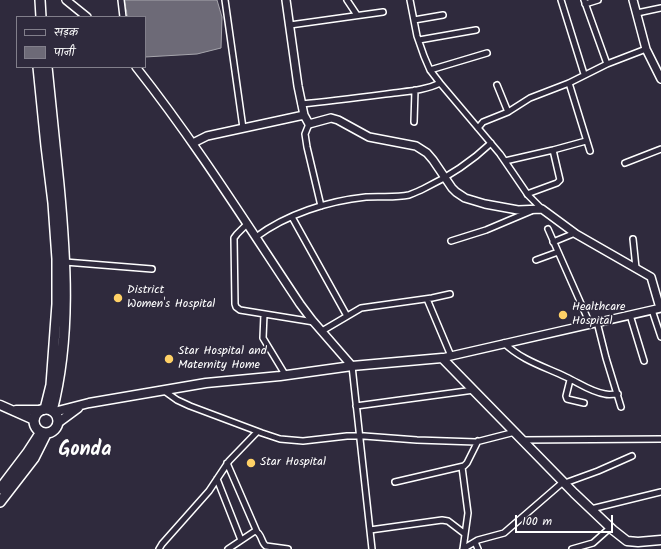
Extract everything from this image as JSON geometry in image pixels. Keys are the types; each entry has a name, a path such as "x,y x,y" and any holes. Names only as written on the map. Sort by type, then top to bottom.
{"highway":[{"path":"34,0 35,16"},
{"path":"40,0 42,16"},
{"path":"38,68 53,203 57,259 57,304 49,410"},
{"path":"47,68 66,284 61,362 49,410"},
{"path":"49,410 58,416 59,422 56,429 52,432 44,433 36,427 34,420 36,415 49,410"},
{"path":"0,489 44,433"},
{"path":"0,502 34,458 44,433"}],"main road":[{"path":"13,410 49,410 206,383 286,376 352,366 446,357 475,390 564,483 627,541 636,545 661,540"},
{"path":"0,405 34,420"},
{"path":"59,422 82,405"}],"street":[{"path":"66,0 86,16"},
{"path":"121,0 123,16"},
{"path":"225,0 243,128"},
{"path":"286,0 304,115 309,124"},
{"path":"347,0 357,16"},
{"path":"410,0 419,40 430,70 492,143 527,194 544,210 575,233 651,277 658,308 661,337"},
{"path":"561,0 584,74"},
{"path":"598,0 584,2 607,64"},
{"path":"633,0 646,49 661,79"},
{"path":"637,13 661,8"},
{"path":"290,25 383,12"},
{"path":"414,20 443,14"},
{"path":"419,40 476,30"},
{"path":"478,128 484,122 508,112 530,98 569,83 584,74 607,64 646,49"},
{"path":"430,70 487,53"},
{"path":"137,68 193,143 300,304 352,366 372,549"},
{"path":"302,104 358,99 414,90 434,86 440,83"},
{"path":"569,83 590,152"},
{"path":"498,85 508,112"},
{"path":"414,90 414,122"},
{"path":"193,143 207,136 304,115"},
{"path":"309,124 331,118 338,120 370,137 416,146 427,153 456,192 465,198 485,204 518,210 544,210"},
{"path":"309,124 305,134 306,147 321,206"},
{"path":"505,161 586,141"},
{"path":"256,237 279,222 321,206 343,200 409,195 445,177 482,152 492,143"},
{"path":"626,164 661,149"},
{"path":"527,194 557,183 560,180 553,150"},
{"path":"451,241 486,230 534,210"},
{"path":"292,217 347,316"},
{"path":"247,224 234,238 236,307 240,310 314,322"},
{"path":"548,229 593,323 606,358 621,407"},
{"path":"553,242 575,233"},
{"path":"633,239 636,268"},
{"path":"536,260 558,252"},
{"path":"65,262 152,269"},
{"path":"322,331 361,308 427,299 450,294"},
{"path":"427,299 446,357 658,308"},
{"path":"264,314 263,338 286,376"},
{"path":"630,315 644,361"},
{"path":"504,343 511,350 532,363 586,388 604,394 618,394"},
{"path":"570,380 566,396 567,399 584,402"},
{"path":"163,390 177,400 190,406 256,432 280,439 303,441 359,436 418,440 478,441 515,432"},
{"path":"356,406 475,390"},
{"path":"159,549 209,491 227,463 256,432"},
{"path":"523,440 661,439"},
{"path":"395,482 462,467 467,463 478,441"},
{"path":"462,467 468,513 463,549 484,538 504,533 564,483 595,473 632,456"},
{"path":"227,463 264,545 288,549"},
{"path":"217,479 241,540"},
{"path":"591,509 661,492"},
{"path":"370,530 442,520 448,521 465,534"},
{"path":"572,549 593,543 611,527"},
{"path":"228,549 253,532 258,532"},
{"path":"475,542 478,549"}],"water":[{"path":"125,0 217,0 222,17 221,48 197,54 146,57 146,16 128,16"}],"place":[{"name":"District Women's Hospital","path":"118,298"},
{"name":"Healthcare Hospital","path":"563,315"},
{"name":"Star Hospital and Maternity Home","path":"169,359"},
{"name":"Star Hospital","path":"251,463"}],"district":[{"name":"Gonda","path":"85,452"}]}
